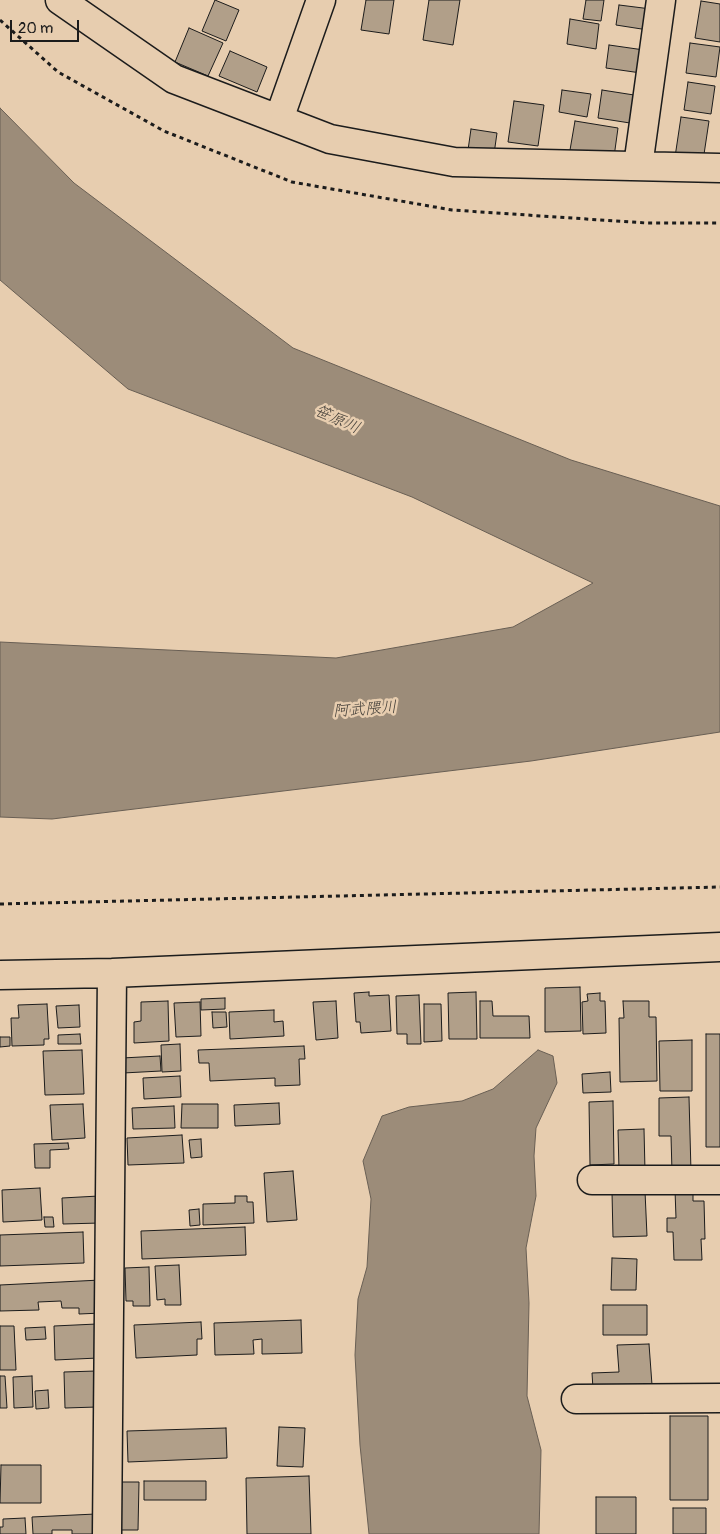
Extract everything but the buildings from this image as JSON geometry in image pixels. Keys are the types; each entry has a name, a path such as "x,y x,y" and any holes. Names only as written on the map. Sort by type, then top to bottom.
{"street":[{"path":"60,0 174,79 330,139 454,162 720,168"},
{"path":"279,120 321,0"},
{"path":"638,166 661,0"},
{"path":"0,975 112,973 720,947"},
{"path":"107,1534 112,973"},
{"path":"592,1180 720,1180"},
{"path":"576,1399 720,1398"}],"path":[{"path":"0,904 720,887"}],"water":[{"path":"0,108 74,183 293,348 571,460 720,506 720,732 531,761 52,819 0,817 0,642 336,658 513,627 593,583 412,497 128,389 0,280"},
{"path":"538,1050 553,1056 557,1083 536,1128 534,1156 536,1196 526,1248 529,1303 527,1396 541,1450 539,1534 369,1534 360,1445 355,1355 358,1299 367,1267 371,1199 363,1161 382,1116 409,1107 462,1101 493,1089"}],"water label":[{"name":"笹原川","path":"337,420"},
{"name":"阿武隈川","path":"365,710"}]}
